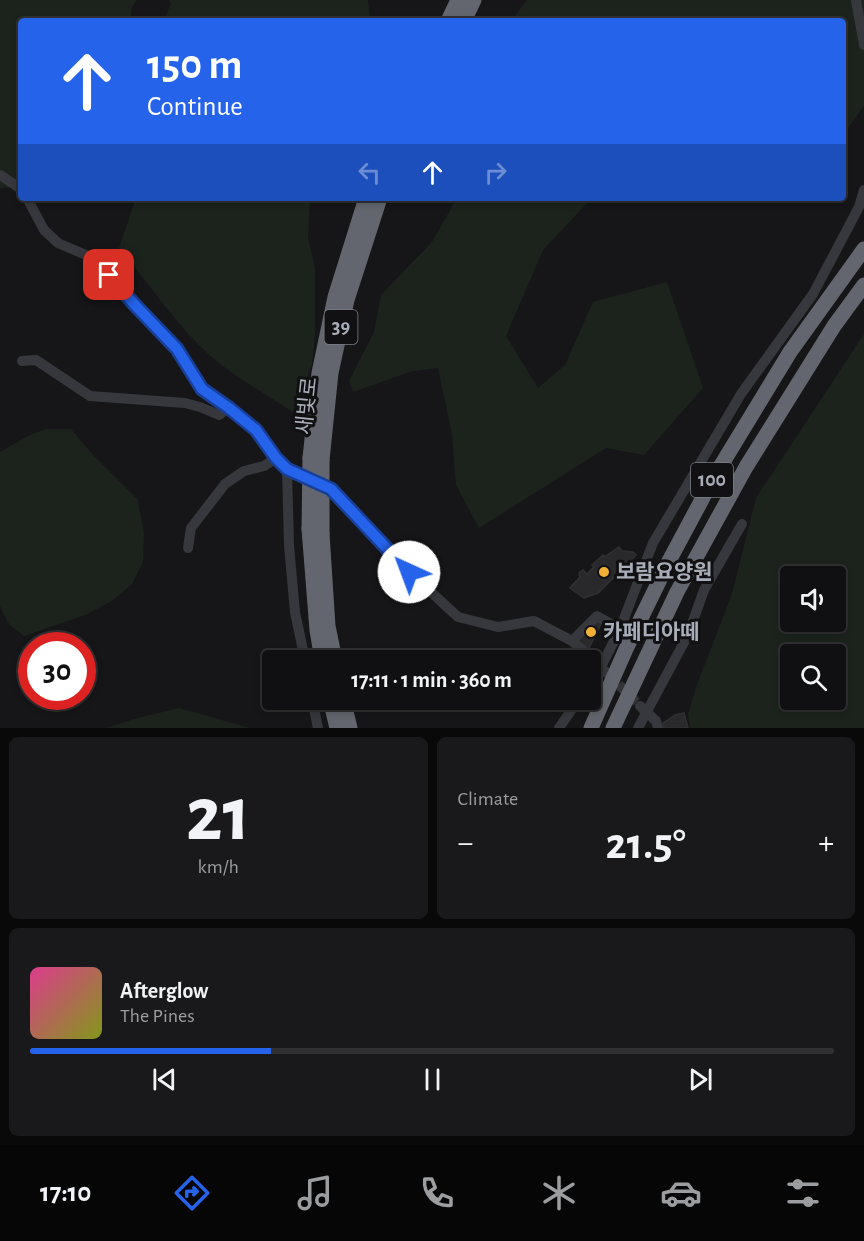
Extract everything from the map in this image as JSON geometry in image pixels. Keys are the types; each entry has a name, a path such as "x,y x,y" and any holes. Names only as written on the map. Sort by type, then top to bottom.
{"highway":[{"path":"449,18 458,0"},
{"path":"465,18 474,0"},
{"name":"새빛로","path":"320,650 317,630 316,532 316,459 320,374 335,297 365,201"},
{"name":"새빛로","path":"316,459 347,300 379,201"},
{"name":"100","path":"591,728 669,561 714,477 790,352 864,249"},
{"name":"100","path":"613,728 677,592 746,466 834,326 864,285"},
{"name":"새빛로","path":"316,532 333,650"},
{"path":"333,710 337,728"},
{"path":"346,710 350,728"}],"street":[{"path":"856,0 864,45"},
{"path":"0,175 18,187"},
{"path":"601,673 604,670 653,543 741,394 813,294 859,207 864,190"},
{"path":"29,201 44,230 58,243 93,258 177,349 202,389 256,430 287,469 331,489 409,572 458,617 498,627 534,621 572,641 604,670"},
{"path":"22,361 36,360 90,396 200,406 219,415 229,408"},
{"path":"188,548 191,528 225,484 244,471 264,466 276,458"},
{"path":"287,469 288,546 303,650"},
{"path":"638,728 643,708 688,635 704,590 742,524"},
{"path":"572,641 597,616 620,629"},
{"path":"643,708 656,721 658,728"},
{"path":"314,710 318,728"},
{"path":"559,728 571,710"}],"shaded area":[{"path":"0,0 137,0 132,7 130,18 18,18 18,184 14,187 0,188"},
{"path":"169,0 368,0 370,18 165,18 171,3"},
{"path":"527,0 864,0 864,106 846,131 846,18 513,18"},
{"path":"135,201 310,201 308,237 315,268 315,335 312,364 294,413 231,372 200,346 175,319 119,248"},
{"path":"455,201 589,201 543,250 506,336 538,388 565,365 593,302 667,282 703,388 644,455 606,448 479,528 456,485 452,434 438,368 413,371 353,392 349,381 374,332 381,295 432,242"},
{"path":"864,334 864,728 690,728 688,714 698,682 732,594 756,498"},
{"path":"46,429 71,429 92,454 138,500 144,533 143,562 132,584 112,601 85,615 36,632 19,632 9,624 0,606 0,452"},
{"path":"179,708 250,728 106,728 134,719"}],"building":[{"name":"보람요양원","path":"619,547 622,551 633,552 636,555 598,593 584,598 570,588 580,577 579,573 583,570 587,574 594,567 592,565 603,555 604,557"},
{"name":"카페디아떼","path":"596,620 601,624 589,648 576,640"},
{"path":"684,713 688,728 664,728 663,723 675,715"}],"tunnel":[{"path":"608,674 640,706"}],"place":[{"name":"보람요양원","path":"604,572"},
{"name":"카페디아떼","path":"591,632"}],"route":[{"path":"109,275 177,349 202,389 256,430 287,469 331,489 409,572"}]}
